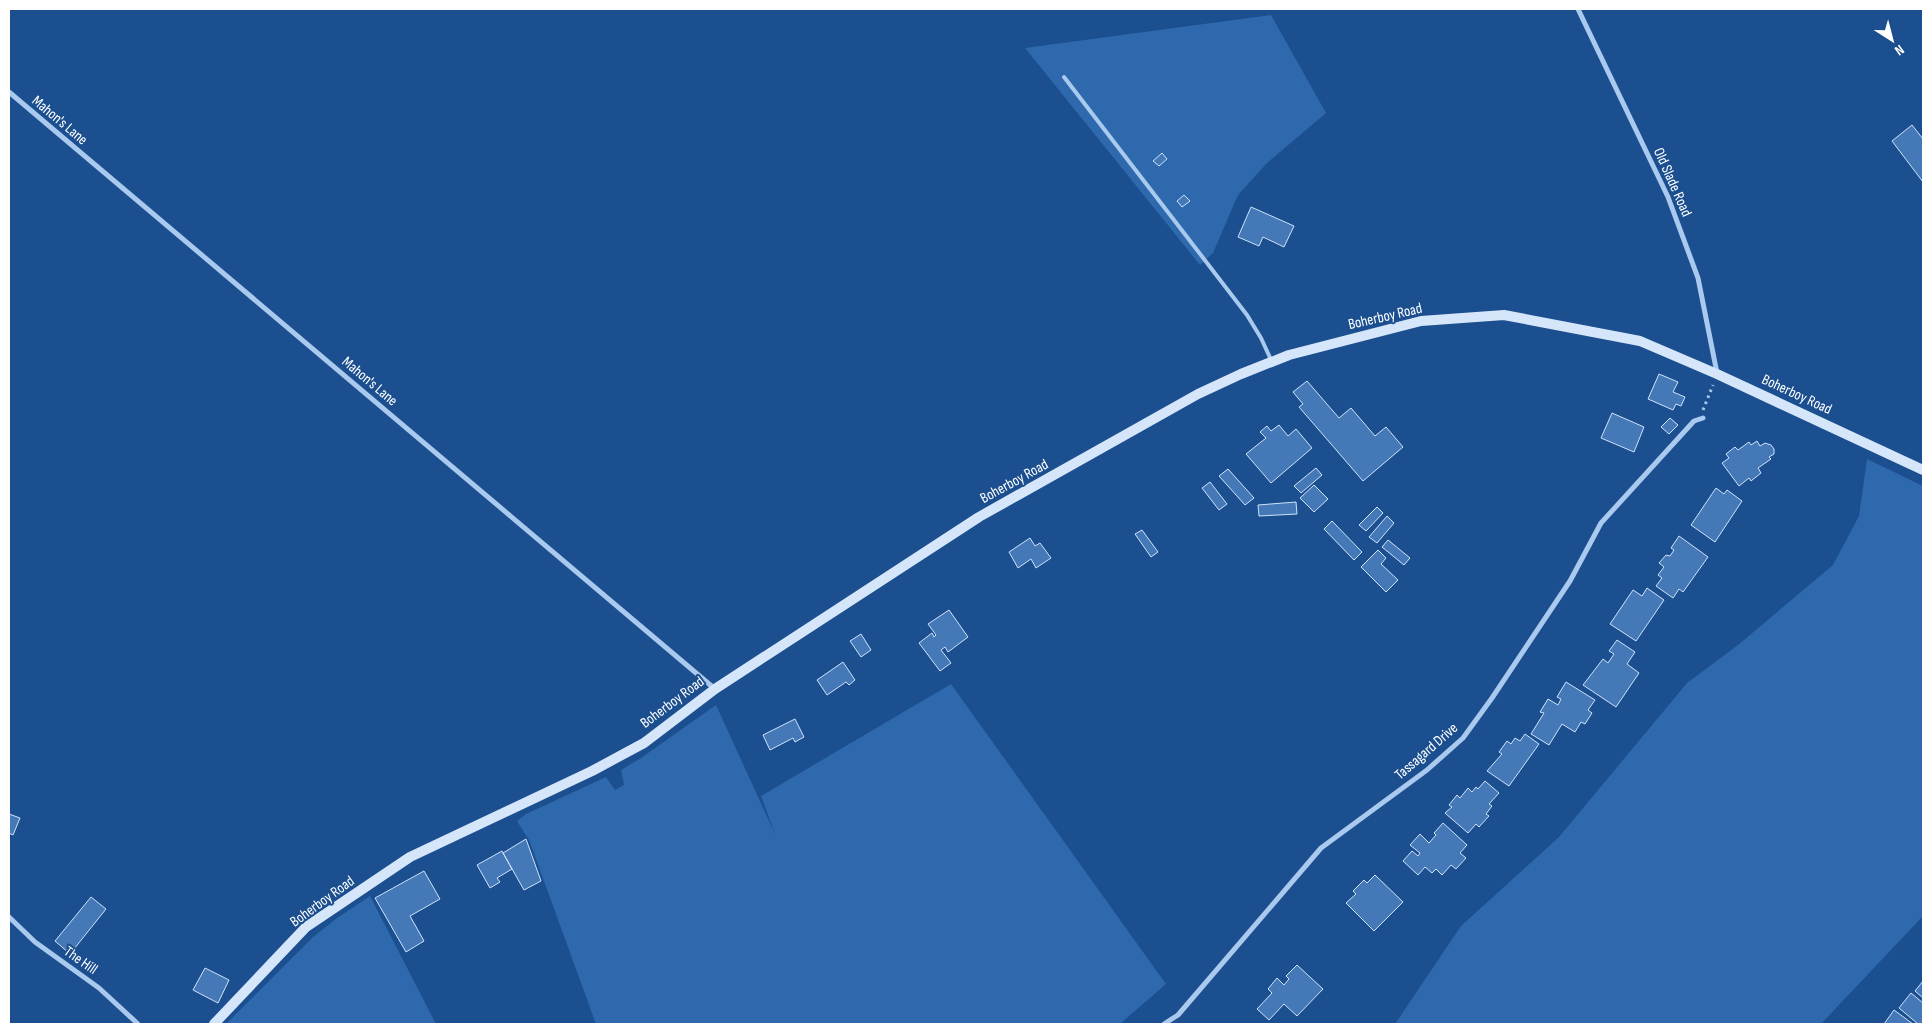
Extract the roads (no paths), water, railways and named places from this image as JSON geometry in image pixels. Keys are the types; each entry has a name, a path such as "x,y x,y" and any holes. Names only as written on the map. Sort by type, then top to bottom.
{"street":[{"name":"Old Slade Road","path":"1578,9 1668,197 1698,278 1717,374"},
{"name":"Mahon's Lane","path":"9,92 715,689"},
{"name":"Boherboy Road","path":"214,1024 306,927 410,857 592,771 644,743 715,689 979,517 1198,394 1289,355 1421,321 1504,315 1640,341 1717,374 1923,470"},
{"name":"Tassagard Drive","path":"1164,1024 1178,1015 1321,848 1427,770 1463,738 1570,581 1601,523 1694,421 1703,418"},
{"name":"The Hill","path":"9,917 35,942 99,988 138,1024"}],"lane":[{"path":"1064,77 1247,315 1261,338 1272,362"}]}
